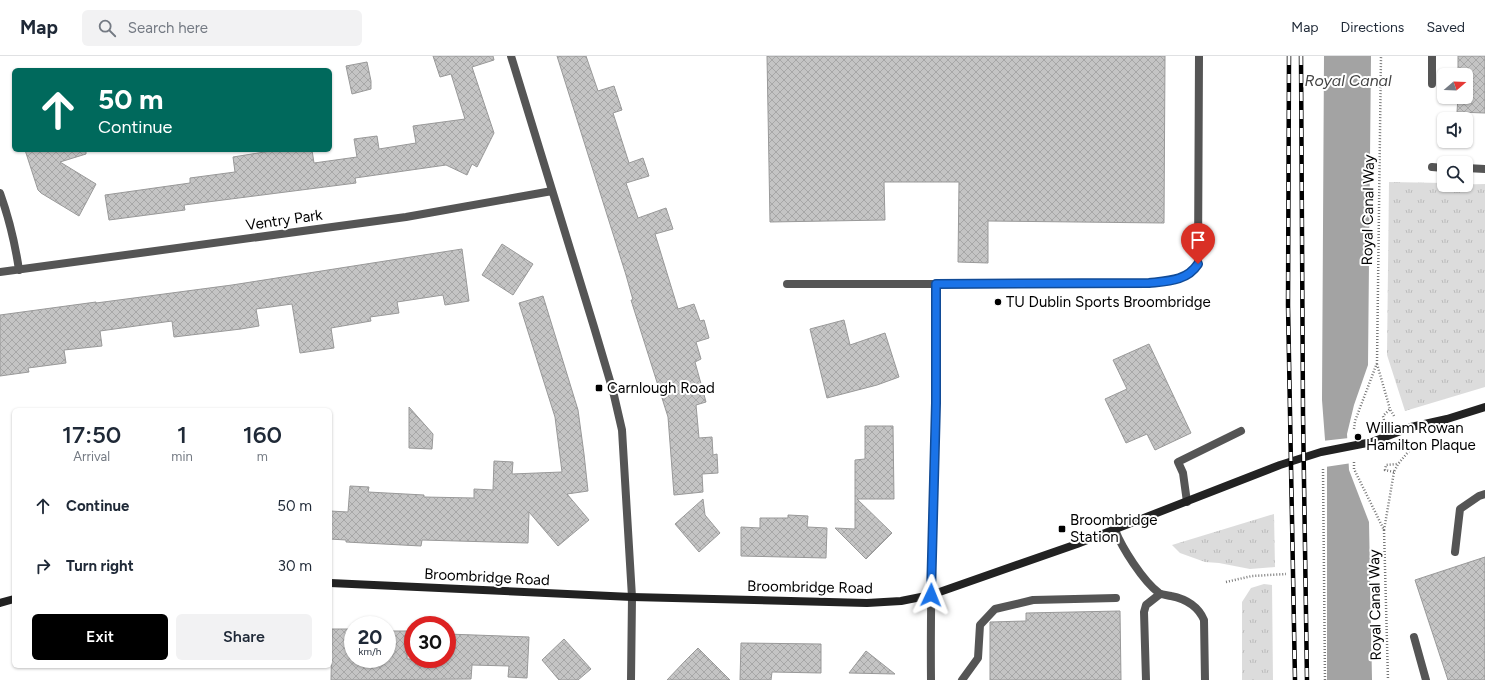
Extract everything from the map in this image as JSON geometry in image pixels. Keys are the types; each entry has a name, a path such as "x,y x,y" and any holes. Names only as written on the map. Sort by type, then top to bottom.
{"street":[{"path":"511,56 607,370 622,430 632,598 631,680"},
{"path":"787,284 1149,283 1179,279 1187,275 1193,271 1198,264 1199,56"},
{"path":"1432,56 1432,84"},
{"path":"1432,167 1437,167"},
{"path":"1473,168 1485,169"},
{"name":"Ventry Park","path":"0,272 406,217 552,191"},
{"path":"0,193 10,222 19,270"},
{"path":"931,680 931,595 936,403 936,284"},
{"name":"Broombridge Road","path":"332,583 632,598 867,603 901,602 931,595 1116,530 1280,465 1322,452 1372,442 1406,429 1485,408"},
{"path":"1188,502 1183,473 1178,462 1241,431"},
{"path":"1455,552 1460,509 1479,496 1485,494"},
{"path":"1116,530 1120,542 1148,582 1160,594 1173,596 1184,600 1197,607 1201,613 1204,620 1205,680"},
{"path":"1146,680 1144,612 1146,605 1160,594"},
{"path":"962,680 978,658 980,625 995,609 1033,600 1116,598"},
{"path":"0,602 12,599"},
{"path":"1414,637 1426,680"}],"path":[{"name":"Royal Canal Way","path":"1380,56 1377,363 1390,409"},
{"path":"1390,409 1395,417 1384,421 1383,416 1390,409"},
{"path":"1398,464 1386,465 1385,470 1394,472 1398,464 1415,443"},
{"path":"1323,468 1325,680"},
{"name":"Royal Canal Way","path":"1388,680 1384,530 1394,472"},
{"path":"1226,582 1252,576 1286,574"}],"green space":[{"path":"1389,182 1437,183 1437,192 1473,192 1473,184 1485,184 1485,387 1405,411 1387,355"},
{"path":"1274,514 1275,567 1250,569 1205,562 1180,553 1172,545"},
{"path":"1264,584 1272,585 1273,680 1242,680 1242,602 1251,588"}],"water":[{"name":"Royal Canal","path":"1324,56 1371,56 1368,365 1354,405 1347,434 1349,470 1369,522 1372,680 1327,680 1327,466 1322,400"}],"pier":[{"path":"1349,438 1352,463 1325,467 1322,441"}],"building":[{"path":"433,56 493,56 494,60 472,67 494,133 477,167 472,164 467,175 446,165 355,178 356,183 184,205 185,210 109,220 105,195 190,183 190,178 235,172 233,157 264,152 312,152 314,163 357,157 354,139 377,136 379,149 416,143 413,126 465,119 451,74 440,77"},
{"path":"557,56 586,56 598,91 614,86 622,110 613,113 629,163 643,158 649,176 626,183 638,218 666,208 673,229 655,234 678,309 694,304 700,321 704,320 709,338 696,342 701,359 695,362 706,402 696,405 699,438 712,437 713,455 717,454 718,473 702,474 703,492 674,495 668,417 631,300 633,300 626,275"},
{"path":"767,56 1165,56 1164,223 988,221 988,263 958,262 959,182 884,182 885,220 770,222"},
{"path":"1458,56 1485,56 1485,113 1457,112 1458,104 1473,104 1473,68 1458,68"},
{"path":"367,62 371,89 352,94 346,66"},
{"path":"26,152 86,152 86,154 60,162 96,184 79,216 38,190"},
{"path":"502,244 533,264 513,295 482,275"},
{"path":"462,249 469,301 445,305 443,295 397,302 399,313 370,317 371,321 331,328 334,348 300,353 292,304 256,309 259,326 241,329 174,337 172,321 100,331 102,346 64,350 66,363 28,368 29,372 0,376 0,315 232,285"},
{"path":"543,296 578,410 584,454 588,491 567,494 589,520 558,546 529,512 528,543 422,540 421,546 346,542 346,540 332,539 332,511 348,512 350,486 369,487 368,492 424,495 424,497 474,498 474,489 493,490 494,461 513,462 512,474 562,472 555,417 519,303"},
{"path":"844,320 850,345 885,333 899,377 877,385 827,398 810,329"},
{"path":"1149,344 1191,433 1155,450 1147,434 1126,443 1105,399 1127,389 1113,360"},
{"path":"409,407 433,434 432,449 409,448"},
{"path":"865,426 893,426 894,499 857,499 892,533 866,559 835,528 855,529 855,460 865,459"},
{"path":"703,499 705,515 720,533 699,552 675,524"},
{"path":"788,515 808,516 807,527 827,528 826,558 741,556 741,527 760,528 760,518 788,518"},
{"path":"1485,557 1485,680 1448,680 1415,580"},
{"path":"1120,611 1121,680 990,680 990,622 1026,621 1026,613"},
{"path":"332,629 344,629 344,668 396,668 396,631 404,631 404,668 456,668 456,634 529,637 527,678 508,677 509,666 472,665 471,679 331,680"},
{"path":"564,639 591,669 578,680 559,680 542,660"},
{"path":"741,643 821,644 821,673 772,672 771,680 740,680"},
{"path":"698,648 730,680 667,680"},
{"path":"866,651 895,674 849,673"}],"railway":[{"path":"1289,56 1288,305 1295,680"},
{"path":"1301,56 1303,414 1307,680"}],"place":[{"name":"TU Dublin Sports Broombridge","path":"998,302"},
{"name":"Carnlough Road","path":"599,388"},
{"name":"William Rowan Hamilton Plaque","path":"1358,437"},
{"name":"Broombridge Station","path":"1062,529"}],"route":[{"path":"931,595 932,506 936,403 936,284 1149,283 1179,279 1193,271 1198,264"}]}
